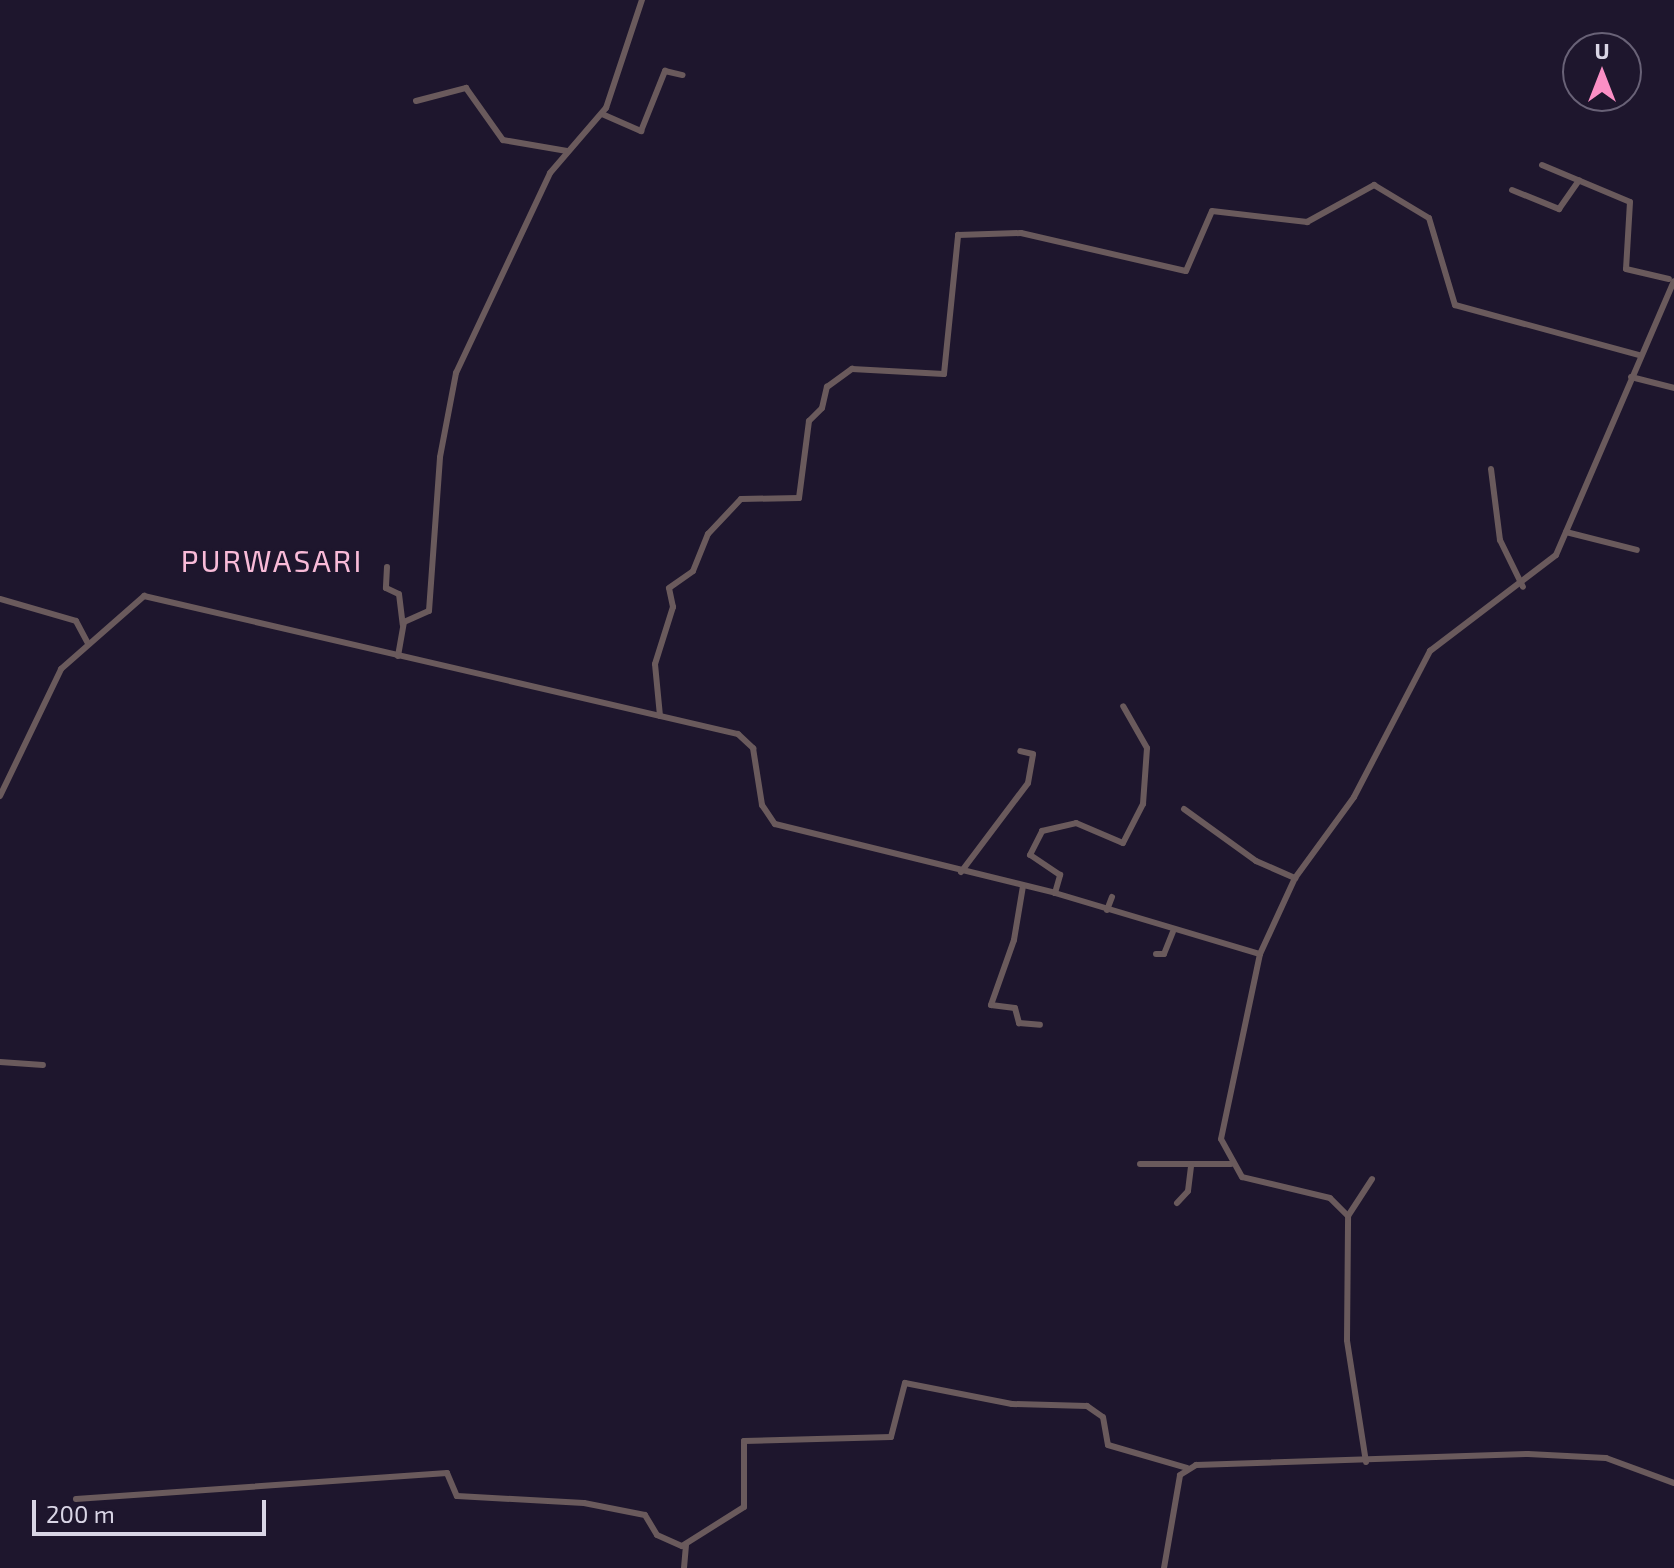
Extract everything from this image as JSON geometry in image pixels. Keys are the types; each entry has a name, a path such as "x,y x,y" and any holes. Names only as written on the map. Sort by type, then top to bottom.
{"street":[{"path":"403,625 429,611 440,457 456,373 567,151 602,114 642,0"},
{"path":"602,114 641,131 665,71 683,75"},
{"path":"416,101 466,88 503,140 567,151"},
{"path":"1348,1216 1336,1200 1251,1182 1231,1164 1223,1118 1260,954 1295,878 1354,797 1430,651 1523,587 1556,555 1671,280 1626,269 1630,202 1542,165"},
{"path":"1512,190 1559,209 1579,180"},
{"path":"660,716 655,664 673,607 667,590 695,568 708,534 741,499 799,498 809,421 822,408 827,387 850,369 944,374 958,235 1021,233 1186,271 1212,211 1307,222 1374,185 1429,218 1453,304 1639,355"},
{"path":"1631,377 1674,388"},
{"path":"1491,469 1500,540 1523,587"},
{"path":"1566,532 1637,550"},
{"path":"387,567 386,588 399,595 403,625 398,656"},
{"path":"0,796 43,699 87,642 144,596 660,716 748,741 762,805 775,824 1055,893 1173,932 1260,954"},
{"path":"0,599 73,619 87,642"},
{"path":"1055,893 1060,875 1030,855 1042,831 1076,823 1123,843 1143,804 1147,748 1123,706"},
{"path":"961,872 1029,780 1033,754 1020,751"},
{"path":"1184,809 1256,861 1295,878"},
{"path":"1023,886 1014,940 991,1005 1015,1008 1019,1023 1040,1025"},
{"path":"1107,910 1112,897"},
{"path":"1156,954 1164,954 1173,932"},
{"path":"0,1062 43,1065"},
{"path":"1140,1164 1231,1164"},
{"path":"1177,1203 1188,1191 1191,1165"},
{"path":"1366,1462 1347,1340 1348,1216 1372,1179"},
{"path":"76,1499 447,1473 457,1496 618,1508 648,1516 657,1535 686,1544 744,1507 744,1441 891,1437 905,1383 1012,1404 1087,1406 1103,1417 1110,1447 1187,1468 1366,1462 1425,1455 1606,1458 1674,1483"},
{"path":"1164,1568 1187,1468"},
{"path":"684,1568 686,1544"}],"district":[{"name":"PURWASARI","path":"272,560"}]}
